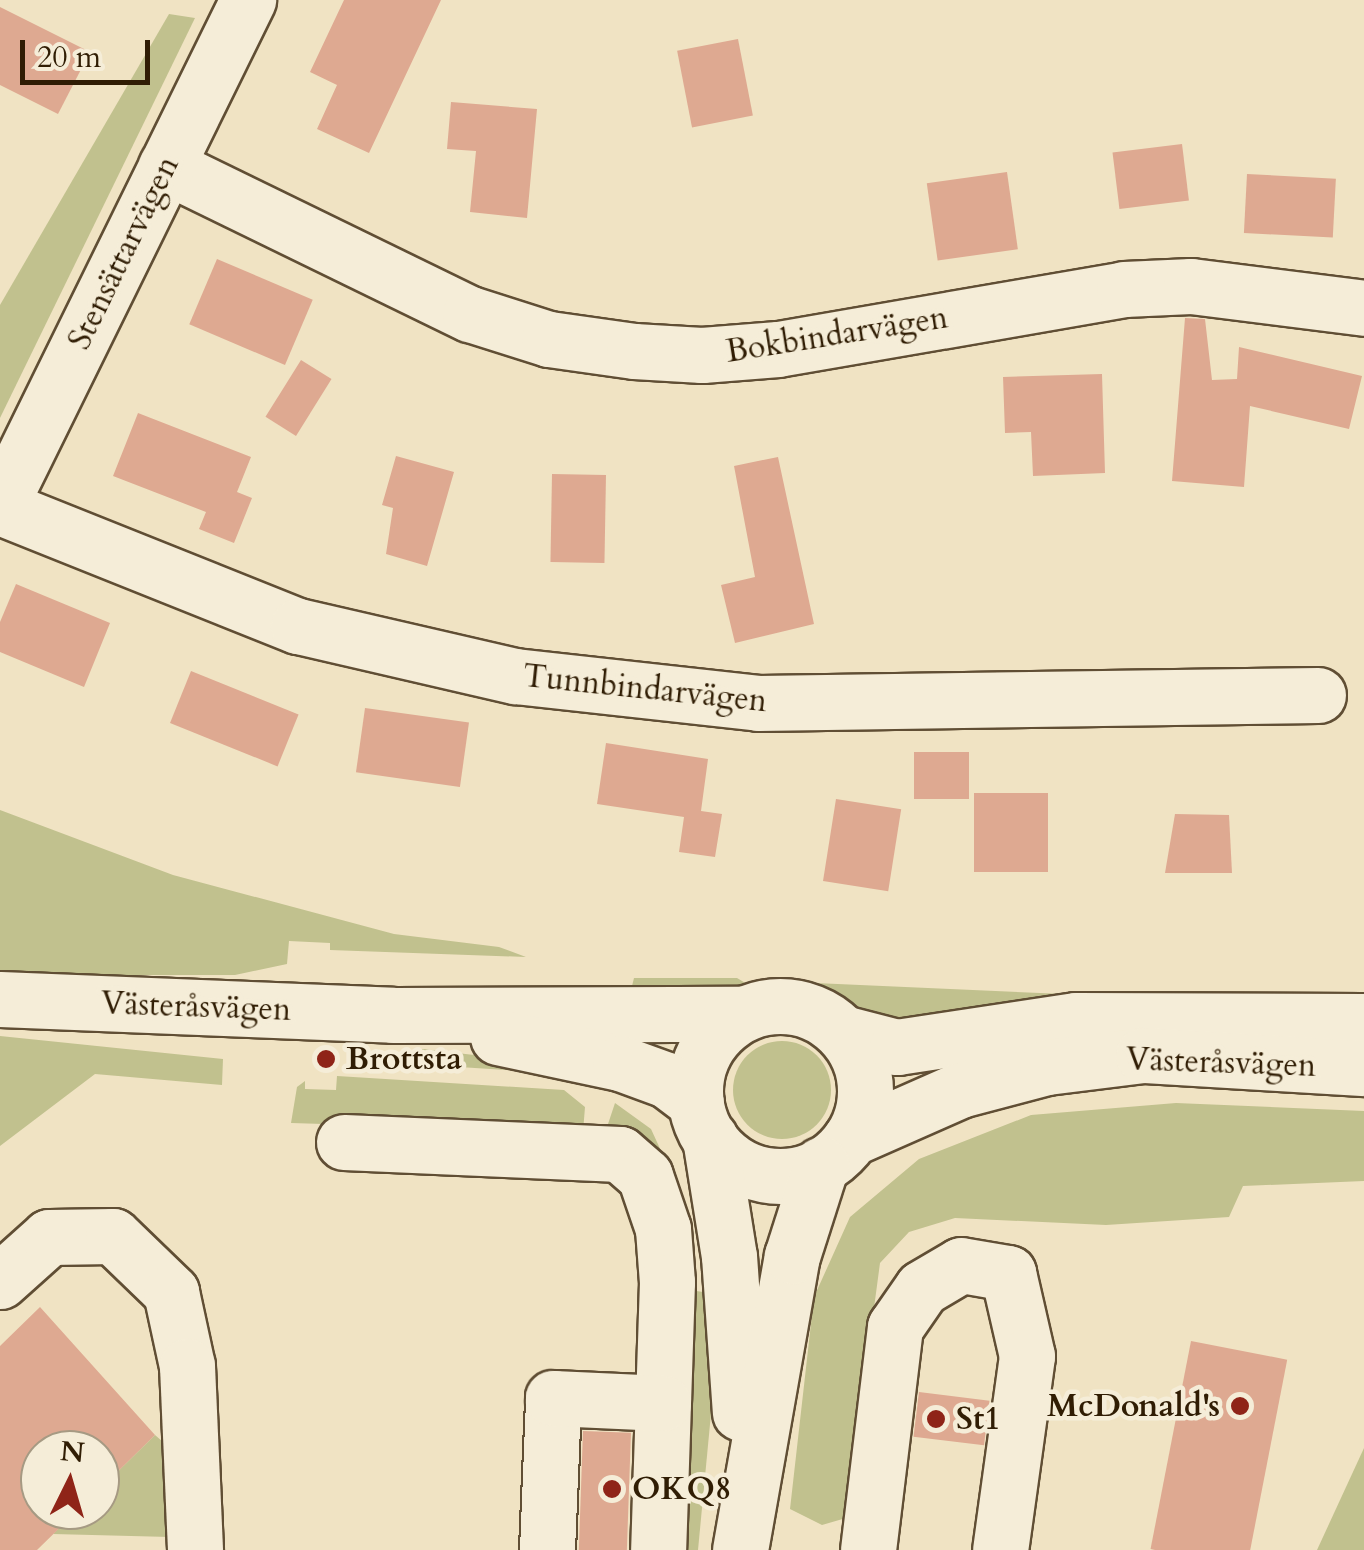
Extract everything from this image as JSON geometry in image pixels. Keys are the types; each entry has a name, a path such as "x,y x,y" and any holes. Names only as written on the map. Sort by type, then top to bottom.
{"street":[{"name":"Stensättarvägen","path":"0,506 248,0"},
{"name":"Bokbindarvägen","path":"166,166 470,314 549,339 634,351 702,355 778,348 1141,288 1191,286 1364,308"},
{"name":"Tunnbindarvägen","path":"0,506 298,626 515,676 758,703 1318,695"},
{"name":"Västeråsvägen","path":"0,999 392,1015 740,1014"},
{"path":"795,1008 843,1032 860,1060 866,1092 792,1256 742,1527 736,1330 703,1120 703,1052 740,1014 795,1008"},
{"name":"Västeråsvägen","path":"392,1015 620,1063 667,1080 703,1120"},
{"name":"Västeråsvägen","path":"843,1032 898,1047 1076,1020 1364,1021"},
{"name":"Västeråsvägen","path":"836,1152 960,1090 1047,1066 1144,1055 1364,1068"},
{"path":"703,1120 762,1175 794,1176 836,1152"},
{"path":"344,1142 620,1154 645,1176 663,1229 658,1550"},
{"path":"0,1281 50,1237 113,1236 171,1292 187,1366 195,1550"},
{"path":"868,1550 895,1326 922,1288 961,1265 1008,1273 1027,1356 1000,1550"},
{"path":"547,1550 553,1398 663,1403"}],"green space":[{"path":"169,14 195,18 0,418 0,305"},
{"path":"0,810 173,875 394,934 499,947 526,957 330,950 330,943 289,941 287,964 235,975 0,975"},
{"path":"634,978 737,978 747,984 696,995 630,994"},
{"path":"815,983 1064,994 942,1027 877,1021"},
{"path":"0,1036 223,1059 222,1085 95,1074 0,1146"},
{"path":"782,1041 801,1044 817,1055 828,1071 828,1109 817,1125 801,1136 782,1139 763,1136 747,1125 736,1109 733,1090 736,1071 747,1055 763,1044"},
{"path":"423,1049 491,1057 585,1075 366,1061"},
{"path":"337,1076 564,1090 585,1107 583,1132 291,1123 297,1087 305,1081 305,1089 336,1090"},
{"path":"615,1103 651,1129 685,1203 694,1250 686,1252 645,1136 605,1133"},
{"path":"1176,1103 1364,1111 1364,1181 1243,1186 1229,1217 1106,1225 955,1218 909,1232 880,1263 846,1518 822,1525 790,1509 814,1297 850,1217 919,1159 1031,1115"},
{"path":"690,1290 703,1292 712,1306 715,1372 698,1550 676,1550"},
{"path":"155,1435 170,1448 170,1537 53,1534 57,1530 120,1530 120,1469"},
{"path":"1364,1448 1364,1550 1317,1550"}],"building":[{"path":"344,0 441,0 369,153 317,129 337,85 310,72"},
{"path":"0,7 90,52 58,114 0,85"},
{"path":"738,39 753,116 692,127 677,51"},
{"path":"451,102 537,109 527,218 470,212 476,151 447,149"},
{"path":"1182,144 1189,201 1119,209 1113,153"},
{"path":"1007,172 1018,249 938,261 927,183"},
{"path":"1247,174 1336,179 1333,238 1244,233"},
{"path":"217,259 313,300 285,365 189,324"},
{"path":"1185,318 1205,319 1212,380 1237,379 1239,347 1362,376 1349,429 1250,406 1244,487 1172,481"},
{"path":"301,360 332,379 296,436 265,417"},
{"path":"1102,374 1105,473 1033,476 1031,432 1005,433 1003,377"},
{"path":"138,413 251,457 237,492 252,498 234,543 199,529 206,512 113,476"},
{"path":"396,456 454,472 427,566 386,554 393,508 382,505"},
{"path":"778,457 814,624 735,643 721,585 755,577 734,466"},
{"path":"552,474 606,475 604,563 550,562"},
{"path":"16,584 110,623 84,687 0,652 0,622"},
{"path":"191,671 299,714 278,766 170,723"},
{"path":"365,708 469,723 460,787 356,772"},
{"path":"606,743 708,759 701,811 722,814 715,857 679,852 684,817 597,804"},
{"path":"914,752 969,752 969,799 914,799"},
{"path":"974,793 1048,793 1048,872 974,872"},
{"path":"836,799 901,809 888,891 823,881"},
{"path":"1175,814 1229,815 1232,873 1165,873"},
{"path":"40,1307 155,1435 120,1469 120,1430 20,1430 20,1530 58,1530 37,1550 0,1550 0,1346"},
{"path":"1191,1341 1287,1360 1250,1550 1151,1549"},
{"path":"919,1392 989,1401 984,1445 914,1437"},
{"path":"583,1431 631,1433 627,1550 579,1550"}],"place":[{"name":"Brottsta","path":"326,1059"},
{"name":"McDonald's","path":"1240,1406"},
{"name":"St1","path":"936,1419"},
{"name":"OKQ8","path":"612,1489"}]}
